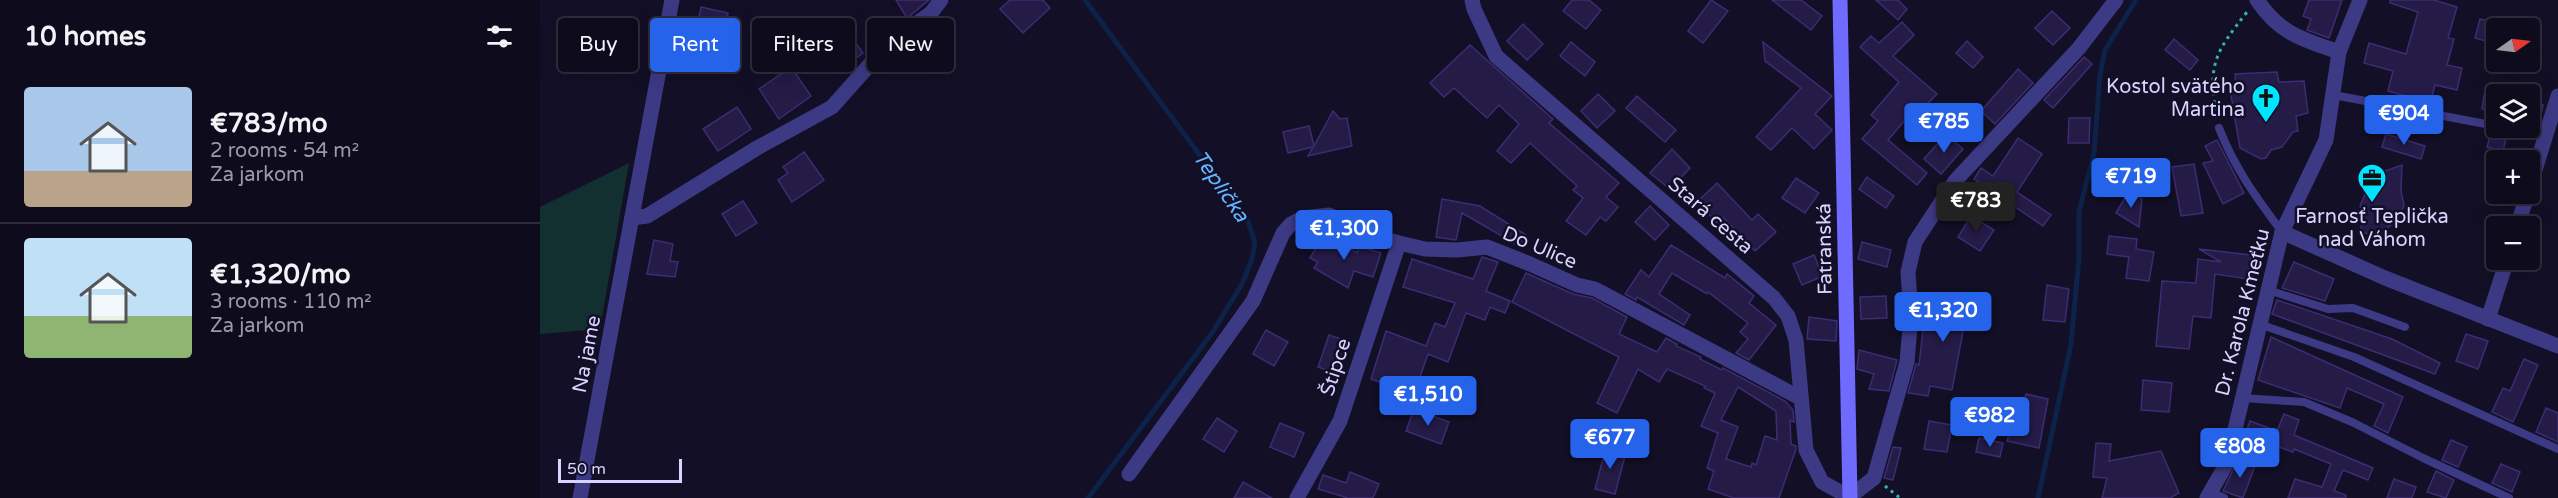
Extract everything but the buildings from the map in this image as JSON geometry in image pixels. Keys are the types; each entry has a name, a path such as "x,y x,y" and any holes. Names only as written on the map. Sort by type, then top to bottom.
{"main road":[{"name":"Fatranská","path":"1840,0 1850,498"}],"street":[{"name":"Na jame","path":"580,498 672,0"},
{"path":"632,218 647,216 757,148 832,107 889,44 931,13 941,0"},
{"name":"Stará cesta","path":"1472,0 1496,56 1774,298 1788,316 1796,340 1806,450 1822,482 1850,498"},
{"path":"1850,498 1874,478 1907,362 1911,316 1908,272 1915,242 1955,181 2079,48 2116,0"},
{"name":"Dr. Karola Kmeťku","path":"2214,496 2227,463 2282,232 2326,140 2339,52 2360,0"},
{"path":"2254,3 2270,19 2299,38 2339,52"},
{"path":"2540,155 2558,96"},
{"name":"Do Ulice","path":"1129,474 1253,302 1283,233 1291,224 1314,215 1329,215 1371,235 1399,243 1446,250 1487,247 1577,285 1595,289 1800,398"},
{"path":"2282,232 2385,278 2558,346"},
{"name":"Štipce","path":"1297,498 1340,421 1399,243"},
{"path":"2488,319 2504,270"}],"lane":[{"path":"2334,95 2486,124"},
{"path":"2219,128 2230,158 2282,232"},
{"path":"2540,135 2546,136"},
{"path":"2268,290 2328,309 2353,308 2405,327"},
{"path":"2259,324 2354,357 2558,449"},
{"path":"2242,398 2304,402 2352,422 2509,498"}],"path":[{"path":"2219,128 2214,100 2213,74 2217,54 2254,3"}],"green space":[{"path":"629,163 600,329 540,334 540,207"}],"waterway":[{"name":"Teplička","path":"1085,0 1247,219 1255,242 1252,259 1242,284 1212,333 1088,498"},
{"path":"2038,498 2071,344 2079,258 2079,212 2094,153 2100,75 2105,50 2136,0"}],"place":[{"name":"Kostol svätého Martina","path":"2266,124"},
{"name":"Farnosť Teplička nad Váhom","path":"2372,204"}]}
